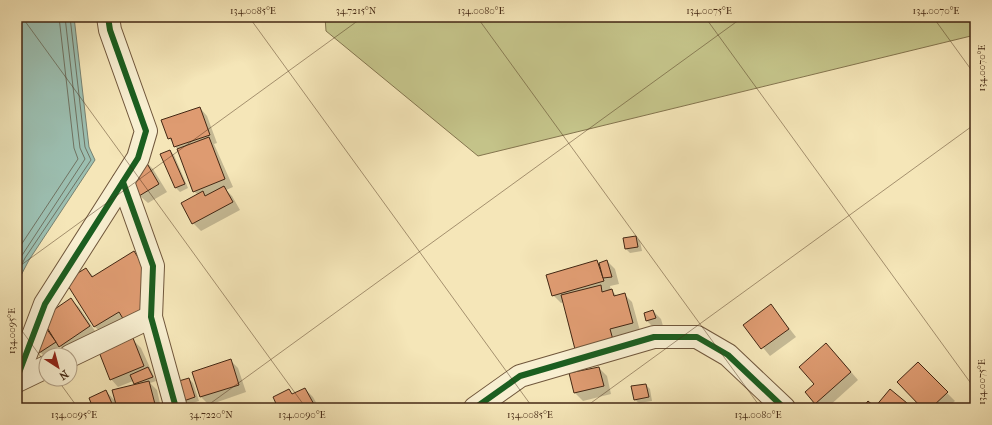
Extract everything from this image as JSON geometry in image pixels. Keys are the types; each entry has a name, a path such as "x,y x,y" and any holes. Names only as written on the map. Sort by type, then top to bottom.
{"street":[{"path":"17,378 45,304 138,158 146,131 110,30 108,17"},
{"path":"123,182 154,266 151,317 176,408"},
{"path":"78,352 151,317"},
{"path":"476,408 520,376 654,337 697,337 728,354 784,408"},
{"path":"17,381 38,371"}],"shaded area":[{"path":"325,17 975,17 975,35 478,156 326,31"}],"water":[{"path":"17,17 74,17 89,147 95,160 29,260 17,283"}],"building":[{"path":"200,107 210,135 174,147 171,138 168,139 161,120"},
{"path":"209,137 225,179 193,192 177,149"},
{"path":"170,150 185,184 175,188 160,154"},
{"path":"145,160 159,184 139,196 125,172"},
{"path":"224,186 233,202 192,224 181,203 203,191 205,196"},
{"path":"636,236 638,247 625,249 623,238"},
{"path":"134,251 154,283 141,291 150,306 125,322 119,312 94,327 65,281 86,268 92,277"},
{"path":"597,260 604,281 552,296 546,275"},
{"path":"607,260 612,277 603,278 599,263"},
{"path":"601,285 602,292 612,289 614,296 625,293 633,323 610,329 615,347 577,357 561,295"},
{"path":"71,298 90,326 59,347 43,321 54,313 52,311"},
{"path":"771,304 789,329 761,349 743,325"},
{"path":"653,310 656,318 646,321 644,313"},
{"path":"46,328 56,342 48,347 38,347 38,351 30,338"},
{"path":"133,338 144,366 110,380 99,352"},
{"path":"826,343 851,372 815,404 805,392 814,384 799,367"},
{"path":"231,359 239,385 200,397 192,372"},
{"path":"918,362 948,392 931,408 922,408 897,382"},
{"path":"148,367 153,377 134,384 130,375"},
{"path":"599,367 604,386 574,393 569,373"},
{"path":"189,378 195,397 178,403 172,383"},
{"path":"149,381 156,408 117,408 112,390"},
{"path":"646,384 649,397 634,400 631,386"},
{"path":"305,388 316,408 278,408 273,397 289,389 292,394"},
{"path":"890,389 913,408 862,408 868,401 875,407"},
{"path":"106,390 114,408 93,408 89,398"}],"cycle path":[{"path":"17,378 45,304 138,158 146,131 110,30 108,17"},
{"path":"123,182 153,266 151,317 176,408"},
{"path":"475,408 520,376 654,337 697,337 728,355 784,408"}]}
